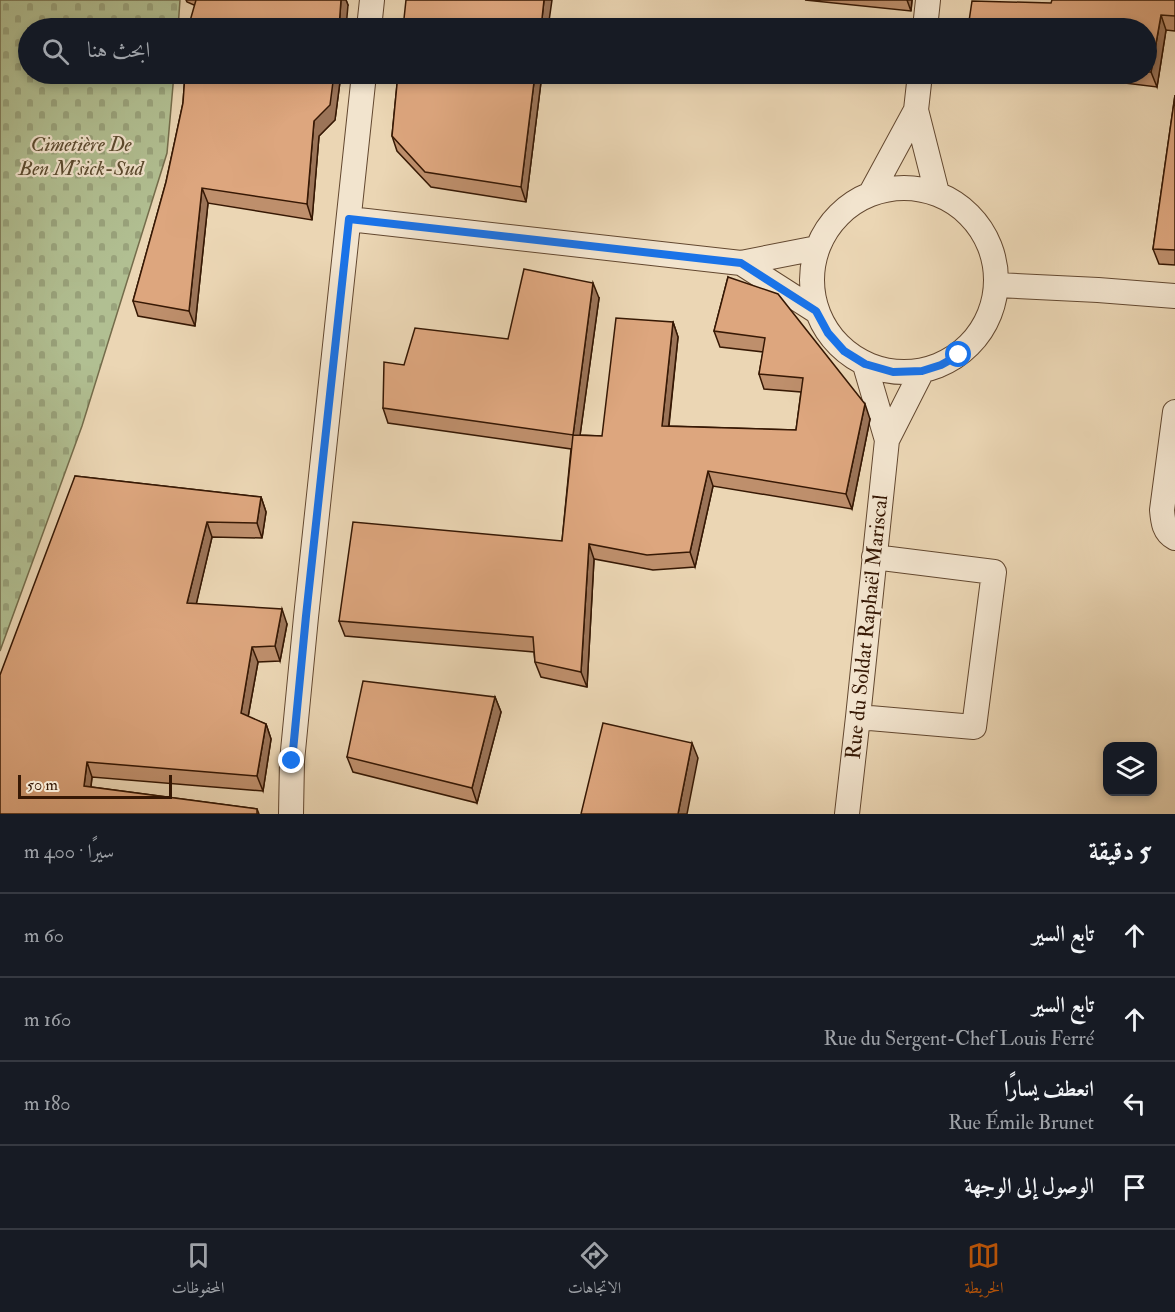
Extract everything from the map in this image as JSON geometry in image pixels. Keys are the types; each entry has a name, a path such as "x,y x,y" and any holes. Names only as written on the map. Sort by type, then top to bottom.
{"street":[{"path":"370,18 372,0"},
{"path":"926,18 928,0"},
{"path":"291,814 292,761 306,616 363,84"},
{"path":"919,84 916,110 937,193"},
{"path":"871,193 916,110"},
{"path":"904,187 937,193 970,214 991,246 997,285 990,315 974,341 959,355 941,365 922,371 893,372 865,364 844,351 828,333 816,311 812,290 812,269 817,248 829,225 848,206 871,193 904,187"},
{"path":"349,219 741,263 817,248"},
{"path":"741,263 816,311"},
{"path":"997,285 1175,296"},
{"name":"Rue du Soldat Raphaël Mariscal","path":"865,364 887,440"},
{"name":"Rue du Soldat Raphaël Mariscal","path":"847,814 887,440 922,371"},
{"path":"1175,412 1162,510 1164,526 1175,538"},
{"path":"858,717 974,727 994,572 874,557"}],"green space":[{"name":"Cimetière De Ben M'sick-Sud","path":"0,0 180,0 179,18 18,18 18,84 173,84 167,153 82,426 0,651"}],"building":[{"path":"196,0 341,0 340,18 191,18"},
{"path":"406,0 544,0 542,18 404,18"},
{"path":"1052,0 1175,0 1175,16 1161,15 1157,38 1157,18 969,18 972,1 1051,3"},
{"path":"184,84 333,84 330,105 314,121 307,204 202,188 189,311 133,301 166,182 183,103"},
{"path":"397,84 534,84 521,187 425,172 392,136"},
{"path":"1175,95 1175,250 1153,249"},
{"path":"524,269 593,283 573,435 383,408 384,362 404,365 415,328 508,339"},
{"path":"728,277 778,294 865,404 846,494 708,471 690,552 647,555 589,544 581,672 535,662 533,637 339,621 353,522 562,541 573,435 602,436 616,318 673,322 662,426 796,430 803,378 759,374 765,338 714,331"},
{"path":"75,476 261,497 257,523 207,522 187,603 282,609 275,646 252,647 241,713 266,724 257,776 87,762 84,786 257,809 257,814 0,814 0,675"},
{"path":"363,681 495,697 472,788 347,757"},
{"path":"603,723 692,743 678,814 581,814"}],"route":[{"path":"292,761 349,219 741,263 816,311 828,333 844,351 865,364 893,372 922,371 941,365 959,355"}]}
